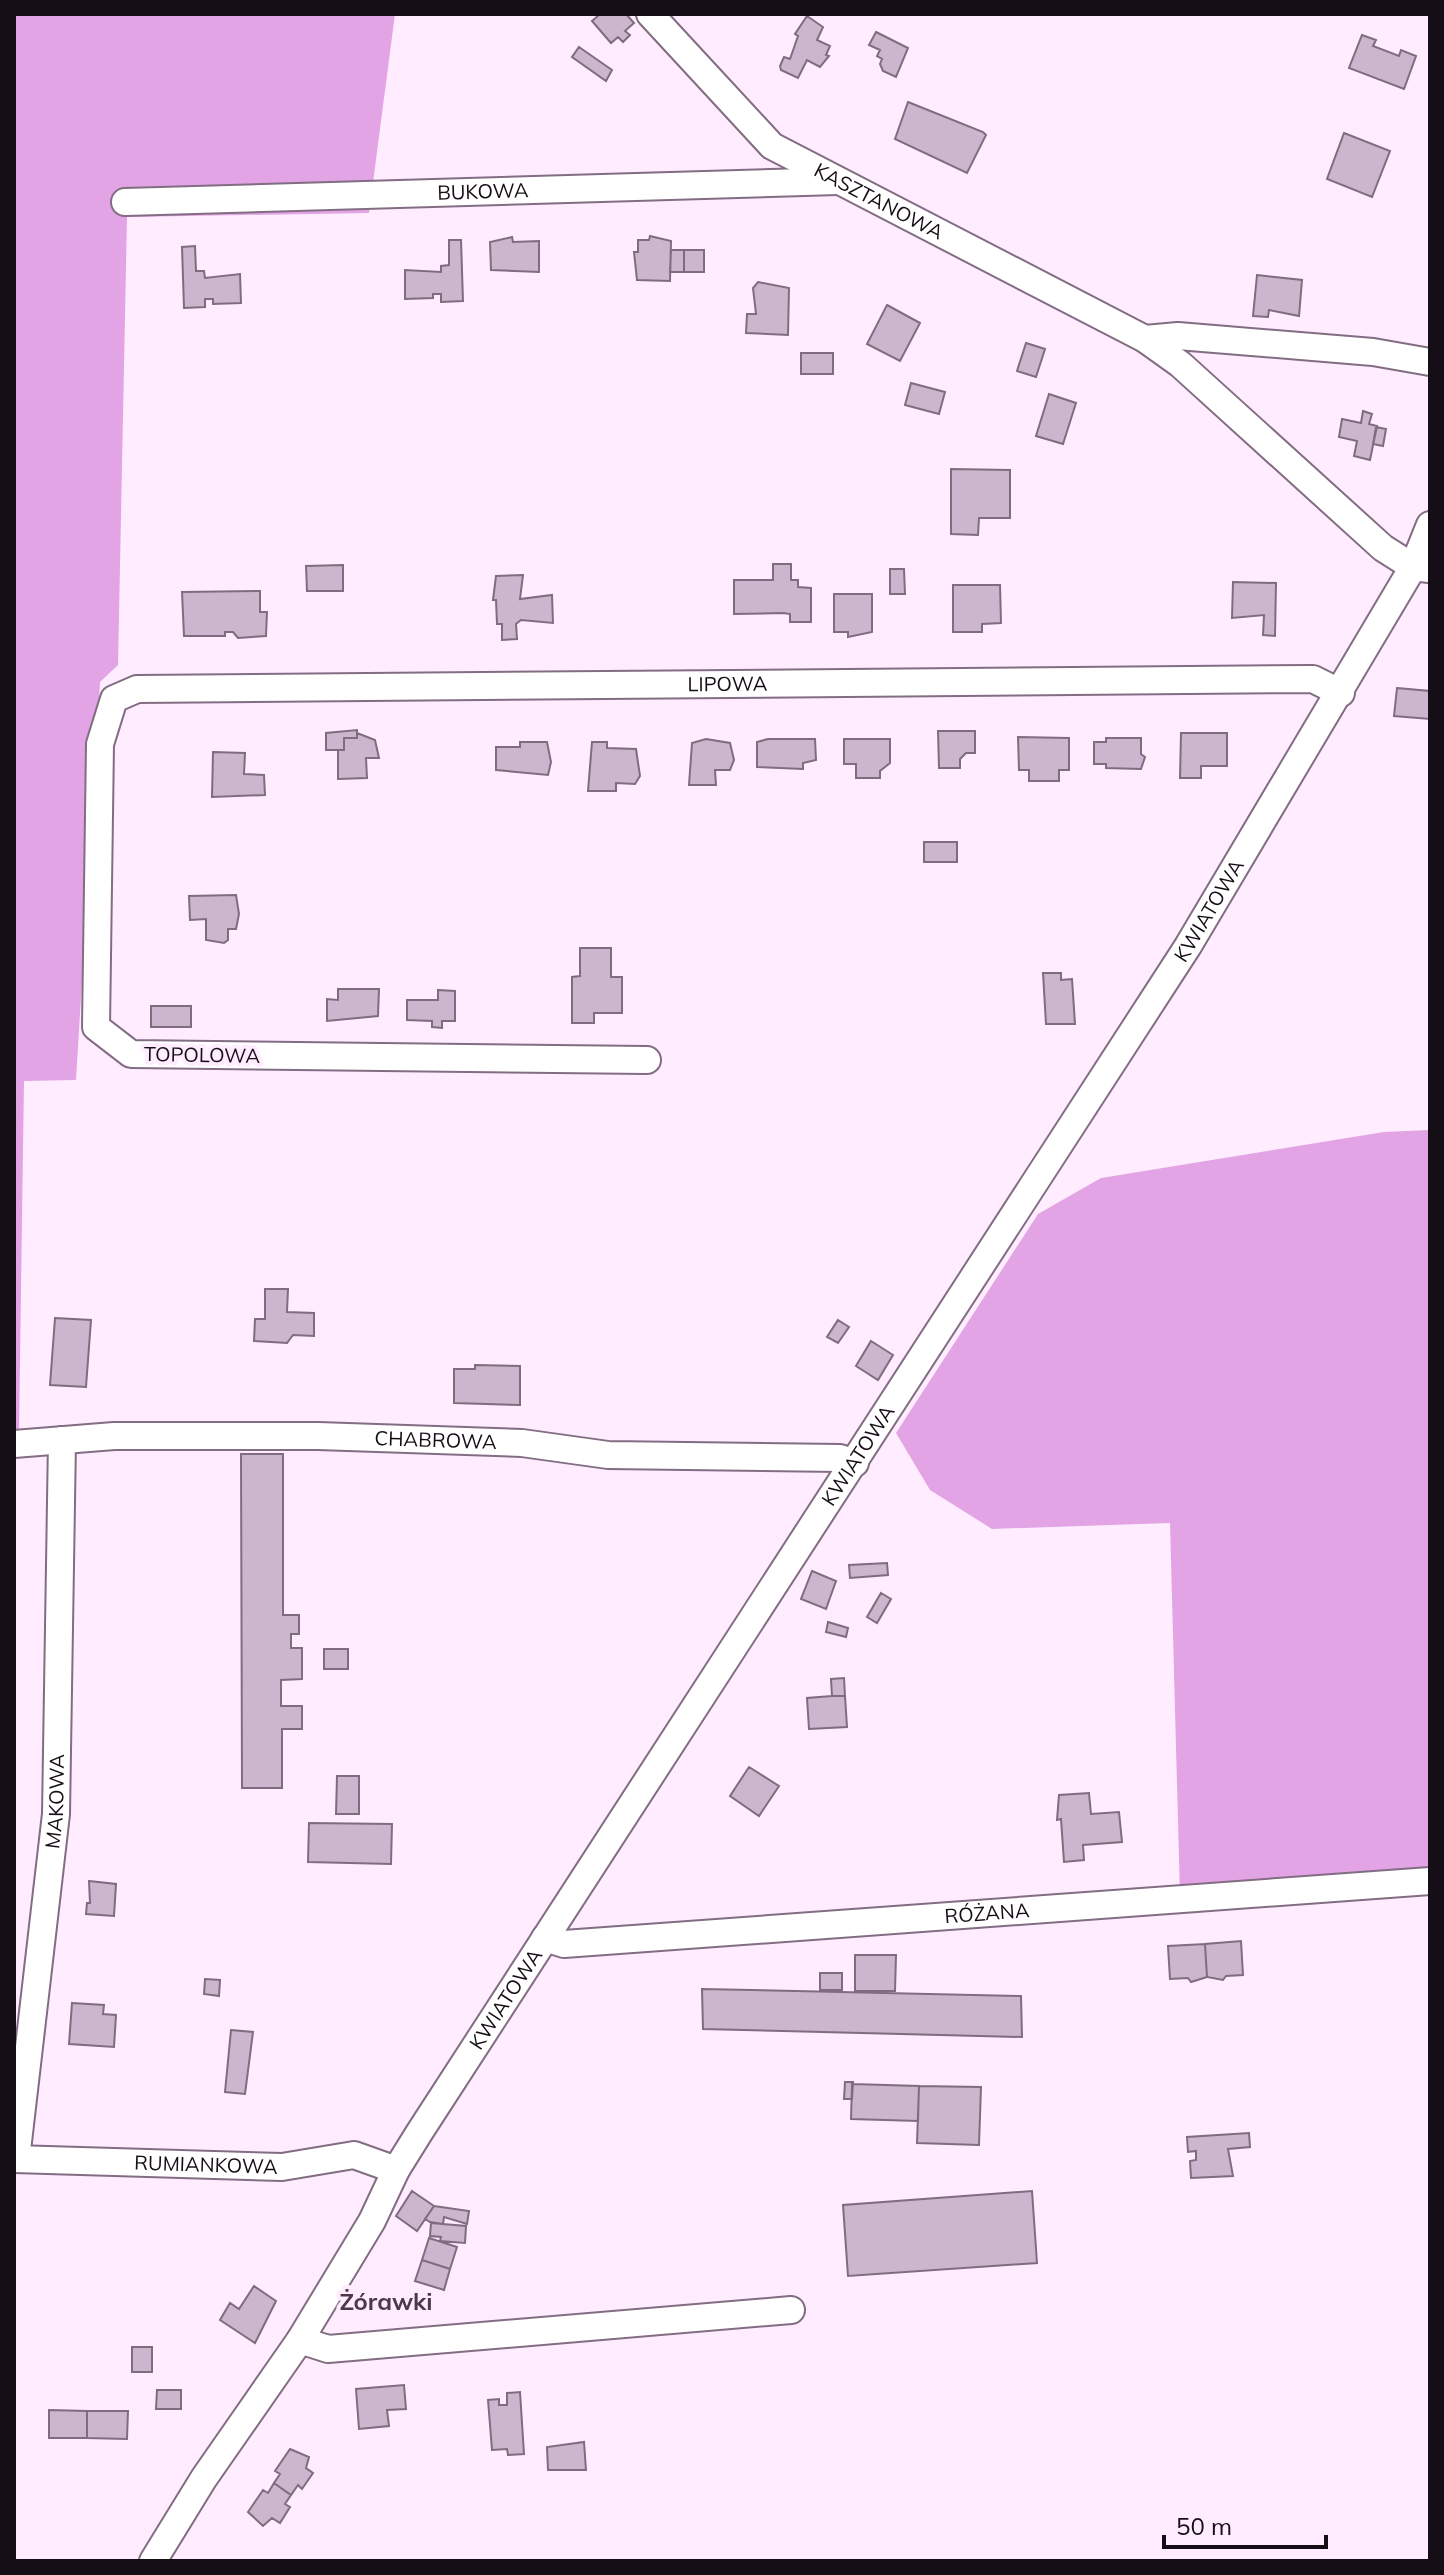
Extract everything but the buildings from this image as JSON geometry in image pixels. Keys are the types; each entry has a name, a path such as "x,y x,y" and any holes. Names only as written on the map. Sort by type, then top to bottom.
{"street":[{"name":"KASZTANOWA","path":"650,14 772,146 1145,339 1180,364 1383,548 1422,568"},
{"name":"BUKOWA","path":"125,202 841,181"},
{"path":"1145,339 1178,336 1373,352 1430,362"},
{"name":"KWIATOWA","path":"153,2561 204,2478 300,2340 372,2221 396,2170 1188,946 1341,693 1422,568 1430,525"},
{"name":"LIPOWA","path":"114,699 137,689 1297,679 1313,679 1341,693"},
{"name":"TOPOLOWA","path":"114,699 100,744 96,1027 131,1054 647,1060"},
{"name":"CHABROWA","path":"14,1444 114,1436 318,1436 522,1443 608,1455 840,1458 855,1463"},
{"name":"MAKOWA","path":"15,2159 56,1814 62,1440"},
{"name":"RÓŻANA","path":"545,1938 564,1944 1430,1881"},
{"name":"RUMIANKOWA","path":"15,2159 282,2167 354,2155 396,2170"},
{"path":"300,2340 328,2349 791,2310"}],"shaded area":[{"path":"14,14 395,14 369,213 127,217 118,665 100,682 76,1080 24,1081 19,1429 14,1429"},
{"path":"1430,1130 1430,1875 1180,1895 1170,1523 992,1529 930,1490 896,1433 1038,1214 1101,1178 1384,1132"}],"district":[{"name":"Żórawki","path":"386,2302"}]}
